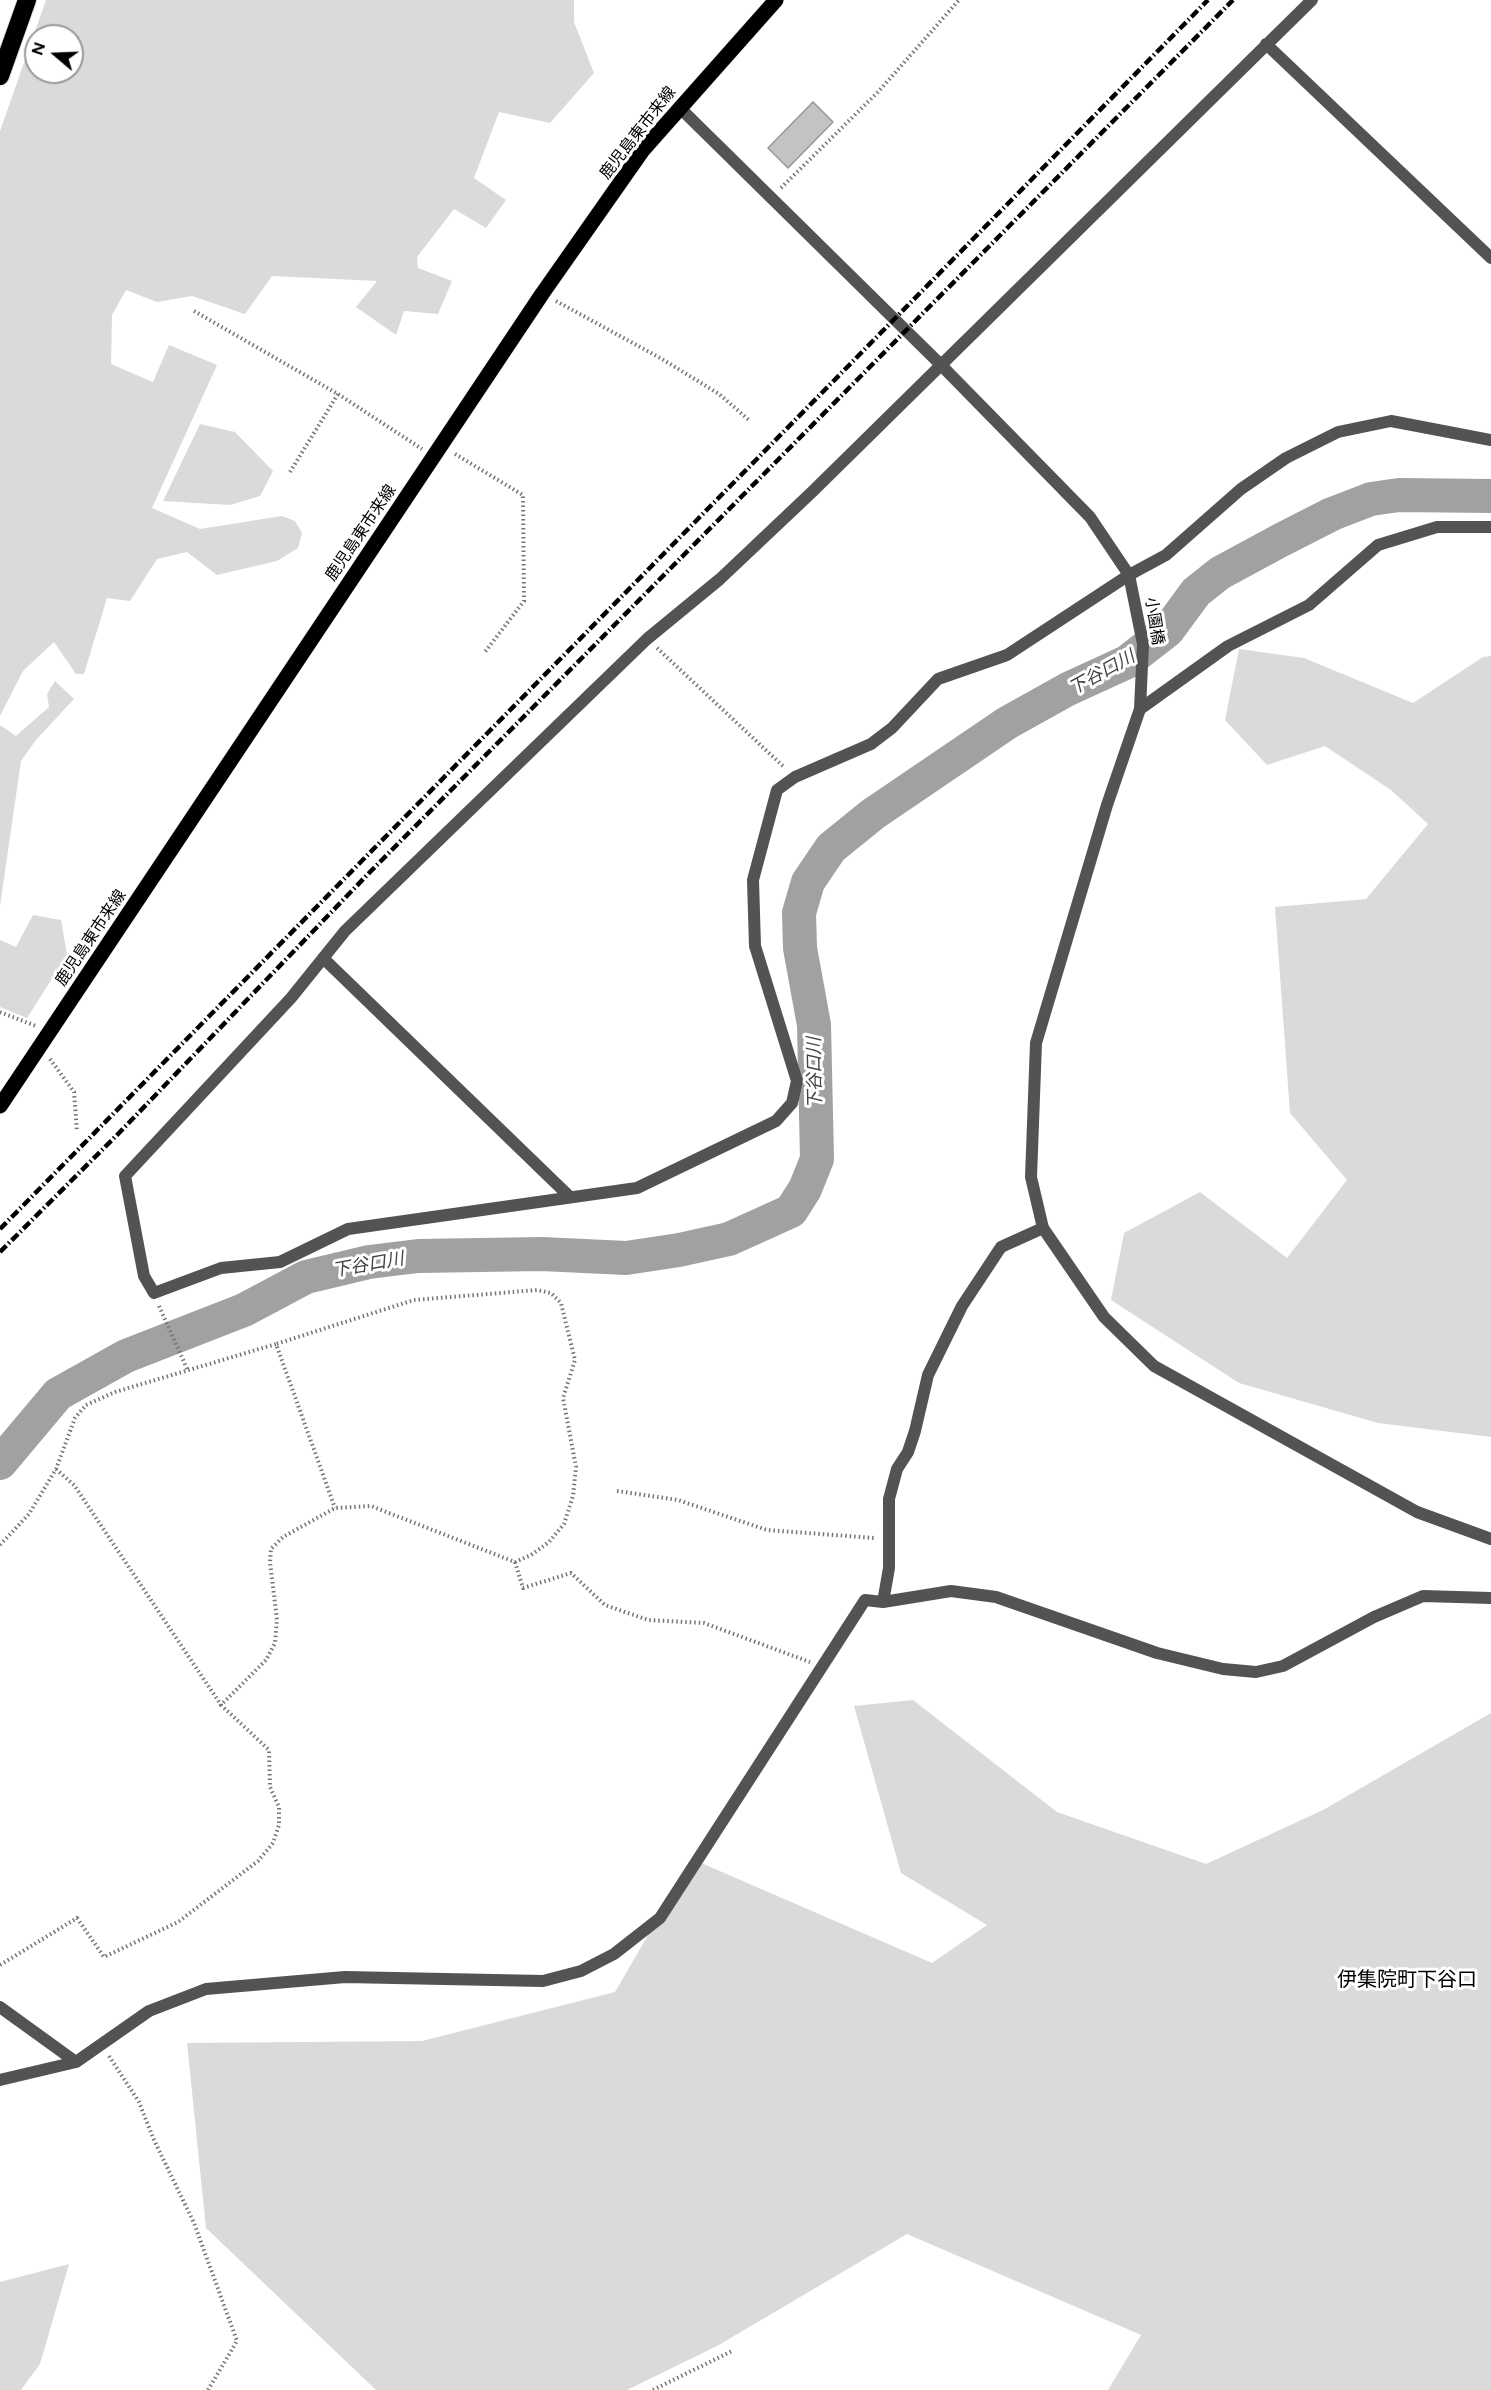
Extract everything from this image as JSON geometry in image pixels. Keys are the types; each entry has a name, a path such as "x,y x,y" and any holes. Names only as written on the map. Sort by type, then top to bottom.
{"highway":[{"path":"0,76 27,0"}],"main road":[{"name":"鹿児島東市来線","path":"0,1106 542,294 643,150 776,0"}],"street":[{"path":"1312,0 720,579 647,639 345,931 291,998 125,1176 144,1276 154,1293 221,1268 280,1262 348,1229 637,1188 776,1121 792,1103 797,1081 755,946 753,880 777,790 795,777 871,744 892,728 938,679 1007,655 1129,575 1166,555 1250,483 1286,458 1338,432 1391,421 1491,440"},
{"path":"1266,44 1491,258"},
{"path":"679,107 940,364 1090,517 1129,575"},
{"path":"1140,709 1228,646 1309,605 1378,545 1437,527 1491,526"},
{"name":"小園橋","path":"1043,1228 1031,1177 1036,1042 1107,805 1140,709 1143,644 1129,575"},
{"path":"323,958 570,1197"},
{"path":"884,1602 889,1568 889,1499 897,1469 908,1452 915,1431 928,1375 962,1306 1001,1247 1043,1228 1104,1317 1154,1366 1417,1512 1491,1539"},
{"path":"0,2080 76,2062 100,2043 149,2011 206,1989 345,1977 543,1981 581,1971 605,1958 660,1918 865,1600 884,1602 951,1591 996,1597 1156,1653 1223,1669 1256,1672 1283,1666 1374,1617 1423,1596 1491,1598"},
{"path":"0,2007 76,2062"}],"path":[{"path":"772,197 879,91 959,0"},
{"path":"542,294 671,364 720,394 749,420"},
{"path":"194,311 437,452 523,495 524,601 485,652"},
{"path":"290,472 338,394"},
{"path":"647,639 795,777"},
{"path":"0,1012 35,1026 74,1092 77,1132"},
{"path":"0,1545 29,1514 56,1468 75,1418 86,1405 115,1392 414,1300 537,1290 551,1293 561,1303 575,1360 563,1398 576,1467 573,1496 564,1524 549,1542 531,1555 515,1562 371,1506 335,1508 283,1538 271,1549 270,1562 277,1620 275,1643 266,1660 221,1705"},
{"path":"154,1293 188,1371"},
{"path":"276,1344 335,1508"},
{"path":"0,1965 77,1918 104,1957 178,1922 258,1861 273,1843 279,1826 279,1807 270,1787 269,1750 221,1705 74,1485 56,1468"},
{"path":"617,1491 678,1500 767,1530 888,1539"},
{"path":"515,1562 523,1588 571,1573 605,1605 648,1620 704,1623 822,1666"},
{"path":"100,2043 139,2102 154,2140 194,2223 237,2340 208,2390"},
{"path":"653,2390 732,2351"}],"shaded area":[{"path":"46,0 574,0 574,22 594,73 550,123 499,112 474,178 506,200 486,228 454,209 417,257 418,268 452,281 438,314 404,311 396,335 356,307 377,281 272,276 245,314 192,296 157,302 126,290 112,315 111,364 153,382 169,345 217,365 152,508 200,529 282,516 295,521 302,533 298,548 277,561 217,575 187,552 157,559 130,601 107,598 84,674 76,674 54,642 23,671 0,716 0,131 24,63 24,84 84,84 84,24 38,24"},
{"path":"200,424 235,432 273,471 260,496 230,505 163,501"},
{"path":"1239,649 1304,658 1413,703 1483,657 1491,656 1491,1437 1378,1423 1239,1383 1111,1300 1124,1233 1200,1192 1287,1258 1347,1180 1290,1113 1275,907 1366,899 1428,824 1391,790 1325,746 1267,765 1225,720"},
{"path":"55,681 74,699 36,740 21,761 0,906 0,725 16,736 49,707 47,694"},
{"path":"33,915 61,920 67,955 27,1018 0,1007 0,940 16,947"},
{"path":"913,1700 1057,1812 1206,1864 1323,1810 1491,1713 1491,2390 1108,2390 1141,2335 907,2234 717,2346 627,2390 376,2390 206,2228 187,2043 422,2041 615,1992 692,1859 932,1963 987,1925 901,1873 854,1706"},
{"path":"69,2264 40,2364 21,2390 0,2390 0,2282"}],"building":[{"path":"813,102 833,122 788,168 768,148"}],"waterway":[{"name":"下谷口川","path":"0,1463 58,1394 126,1356 244,1310 306,1277 369,1262 418,1256 542,1254 626,1258 729,1239 791,1211 805,1189 817,1159 814,1025 800,948 799,913 808,882 831,848 873,814 1007,723 1068,689 1127,662 1168,630 1196,592 1220,573 1281,540 1332,514 1371,499 1399,495 1491,496"}],"railway":[{"path":"0,1229 1208,0"},
{"path":"0,1252 119,1133 370,872 1233,0"}],"district":[{"name":"伊集院町下谷口","path":"1407,1980"}]}
